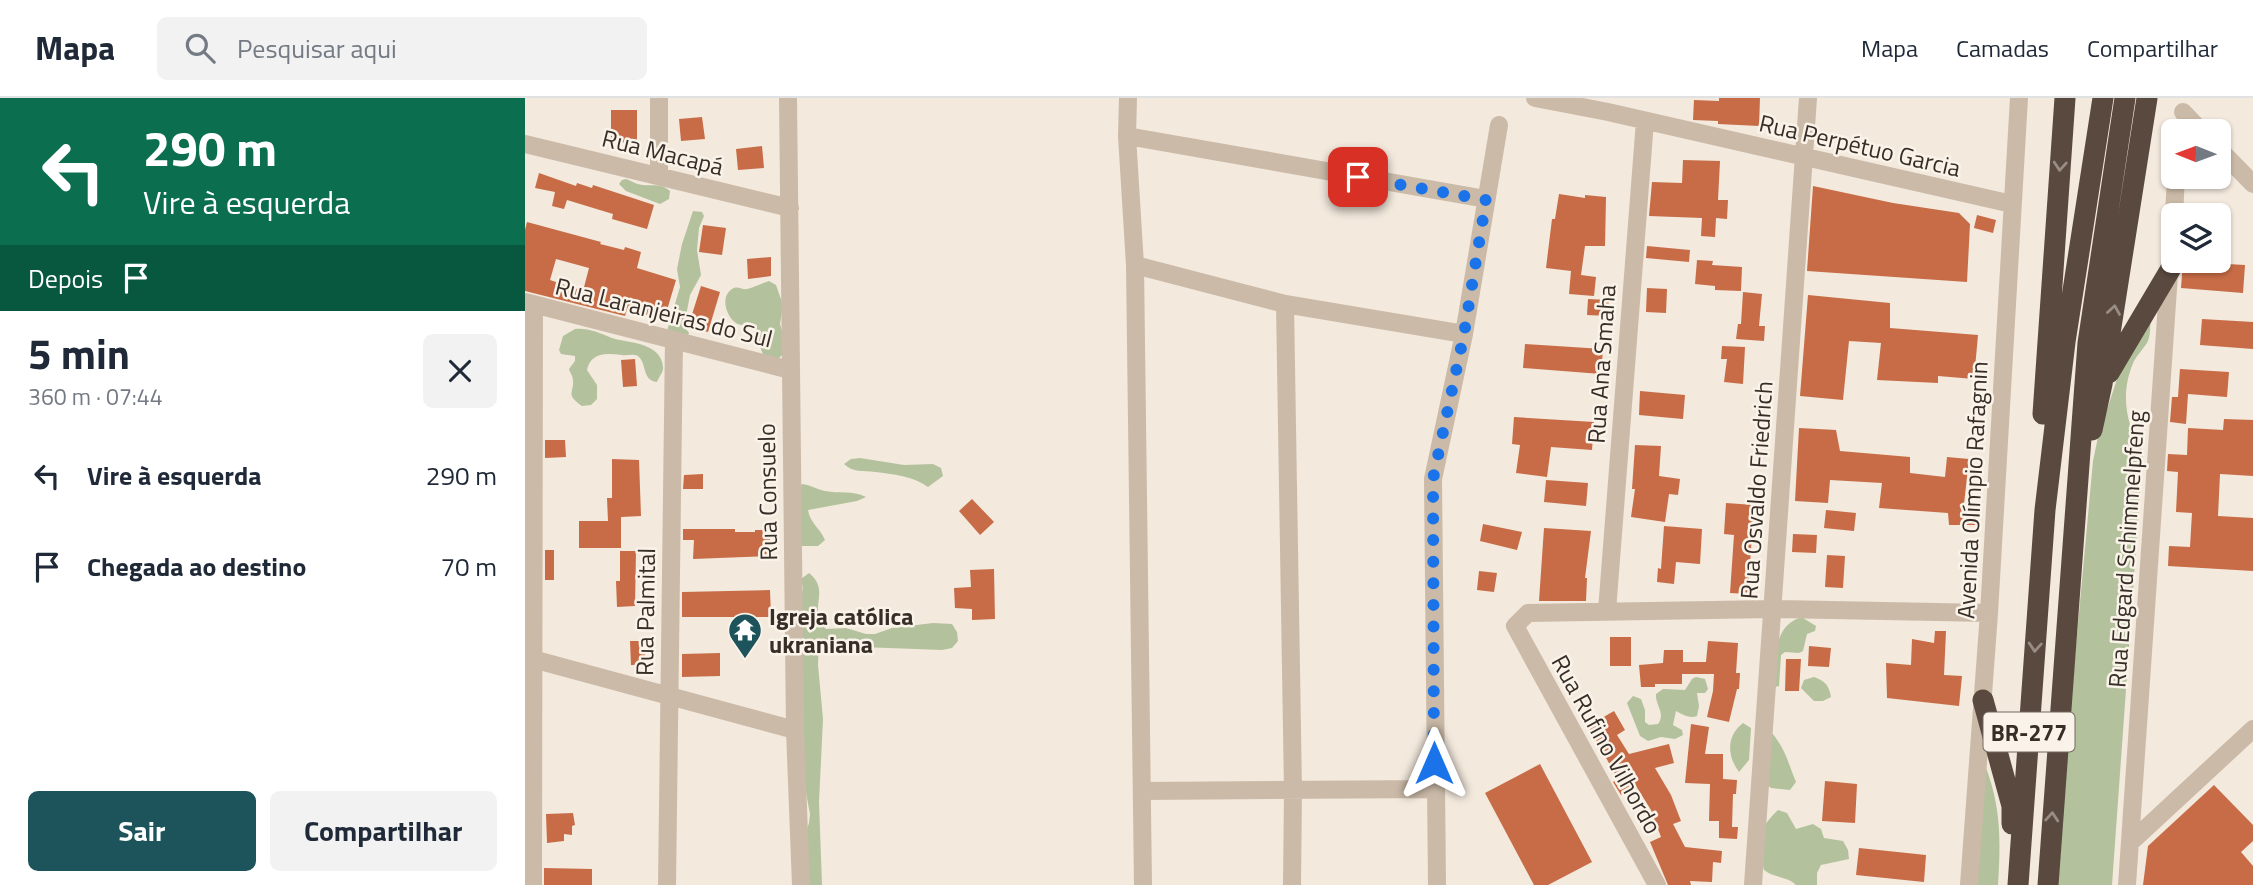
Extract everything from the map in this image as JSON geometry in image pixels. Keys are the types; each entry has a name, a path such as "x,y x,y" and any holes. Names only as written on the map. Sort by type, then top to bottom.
{"highway":[{"path":"2045,510 2041,447 2065,98"},
{"name":"BR-277","path":"2018,885 2045,510 2065,342 2103,98"},
{"name":"BR-277","path":"2048,885 2088,343 2125,98"},
{"path":"2077,497 2102,384 2147,98"},
{"path":"2102,384 2167,273"},
{"path":"1983,700 2012,806 2012,885"}],"street":[{"path":"659,98 659,176"},
{"name":"Rua Consuelo","path":"788,98 795,730 801,885"},
{"path":"1128,98 1127,136 1135,265 1143,885"},
{"name":"Rua Perpétuo Garcia","path":"1535,98 1613,105 1645,121 2011,204"},
{"name":"Rua Osvaldo Friedrich","path":"1753,885 1808,98"},
{"name":"Avenida Olímpio Rafagnin","path":"1969,885 1989,612 2019,98"},
{"name":"Rua Ana Smaha","path":"1607,611 1645,121"},
{"path":"1437,885 1433,479 1464,334 1499,125"},
{"path":"1127,136 1486,200"},
{"name":"Rua Macapá","path":"525,144 790,208"},
{"path":"2231,161 2253,184"},
{"path":"1135,265 1285,304 1464,334"},
{"name":"Rua Edgard Schimmelpfeng","path":"2127,885 2169,273"},
{"path":"529,303 533,885"},
{"name":"Rua Laranjeiras do Sul","path":"529,303 790,370"},
{"path":"1285,304 1293,790 1292,885"},
{"name":"Rua Palmital","path":"667,885 674,340"},
{"path":"1607,611 1772,609 1989,612"},
{"name":"Rua Rufino Vilhordo","path":"1607,611 1528,613 1515,626 1657,885"},
{"path":"530,658 795,730"},
{"path":"2130,843 2253,729"},
{"path":"1142,791 1434,789"}],"green space":[{"path":"626,179 641,185 664,187 670,191 669,199 660,204 626,191 619,184"},
{"path":"693,211 702,212 704,216 699,228 697,250 701,275 690,295 685,321 689,333 687,337 667,331 680,287 677,269 682,244"},
{"path":"769,281 776,285 783,305 780,324 784,353 778,359 764,357 752,326 736,323 729,316 725,301 728,292 736,287 747,289"},
{"path":"2151,315 2148,340 2134,361 2126,396 2132,430 2143,452 2112,885 2054,885 2093,461 2118,376"},
{"path":"575,329 589,330 650,348 661,359 663,367 657,382 649,378 637,356 600,355 592,360 587,370 597,385 597,399 591,405 582,406 571,394 573,379 569,369 575,356 561,354 559,350 563,336"},
{"path":"851,459 904,465 933,464 941,468 943,476 928,487 909,478 855,470 844,464"},
{"path":"802,484 825,491 866,497 808,510 825,540 818,546 800,546 797,492"},
{"path":"809,573 819,587 818,614 826,629 846,628 875,634 892,628 933,623 952,624 958,641 952,648 942,650 861,647 830,640 819,641 818,665 823,719 819,802 822,885 802,885 803,841 810,814 804,782 801,579"},
{"path":"1799,618 1816,626 1815,631 1807,634 1803,651 1785,652 1781,655 1779,686 1775,687 1780,638 1790,623"},
{"path":"1696,677 1705,679 1708,689 1705,693 1697,693 1697,716 1688,717 1676,711 1673,725 1682,730 1683,735 1675,739 1661,737 1648,741 1640,736 1627,703 1633,696 1641,699 1645,722 1649,725 1658,724 1661,713 1656,694 1663,689 1685,690"},
{"path":"1814,677 1826,684 1831,697 1814,701 1801,688 1804,680"},
{"path":"1743,723 1751,728 1749,760 1739,772 1732,759 1730,746 1737,728"},
{"path":"1770,731 1783,749 1796,782 1790,790 1771,788 1764,782"},
{"path":"1983,760 1993,791 1998,821 1998,885 1974,885"},
{"path":"1778,810 1787,813 1796,829 1813,824 1821,829 1824,838 1843,841 1849,859 1821,865 1817,873 1817,885 1796,885 1764,870 1760,838 1765,825"}],"building":[{"path":"1719,98 1760,98 1759,126 1693,120 1694,100 1719,101"},
{"path":"611,110 637,110 637,143 611,142"},
{"path":"702,117 705,139 681,141 679,119"},
{"path":"762,146 764,168 738,170 736,149"},
{"path":"1683,160 1720,161 1718,200 1728,200 1727,219 1716,218 1715,237 1701,236 1702,218 1649,216 1652,182 1682,183"},
{"path":"539,173 576,186 577,183 592,188 593,185 654,205 647,229 612,219 613,214 567,200 564,209 552,206 555,192 535,188"},
{"path":"1813,186 1893,203 1959,213 1970,224 1967,282 1807,271"},
{"path":"1559,194 1585,198 1585,195 1606,197 1605,246 1585,246 1581,275 1596,277 1594,296 1569,294 1571,271 1546,268 1552,219 1555,219"},
{"path":"1977,215 1996,220 1993,233 1974,228"},
{"path":"527,222 601,242 600,244 641,252 637,268 676,280 664,320 627,309 625,316 525,291","holes":["556,259 589,268 583,291 550,280"]},
{"path":"703,225 726,228 722,255 699,252"},
{"path":"1647,246 1690,250 1689,262 1646,258"},
{"path":"771,257 771,276 748,279 747,259"},
{"path":"1697,260 1713,261 1712,265 1742,267 1741,291 1715,290 1715,286 1695,284"},
{"path":"2231,264 2245,265 2243,293 2181,288 2182,273 2231,273"},
{"path":"701,286 720,292 708,332 688,327"},
{"path":"1647,288 1667,289 1666,313 1646,312"},
{"path":"1743,292 1762,294 1759,326 1765,326 1764,341 1736,339 1738,324 1741,324"},
{"path":"1808,295 1890,303 1890,328 1978,335 1974,379 1938,376 1938,383 1877,380 1881,343 1849,341 1843,400 1800,396"},
{"path":"1588,299 1609,300 1608,316 1587,315"},
{"path":"2202,319 2253,322 2253,349 2200,345"},
{"path":"1525,344 1603,349 1601,374 1523,368"},
{"path":"1722,346 1745,347 1743,384 1724,382 1727,359 1721,359"},
{"path":"635,359 637,386 623,387 621,360"},
{"path":"2180,369 2229,372 2227,397 2188,394 2186,424 2170,422 2172,397 2178,397"},
{"path":"1640,391 1685,395 1683,419 1639,415"},
{"path":"1514,417 1594,422 1592,450 1551,447 1547,477 1516,473 1520,445 1512,444"},
{"path":"2224,419 2253,420 2253,476 2220,474 2218,516 2253,518 2253,571 2168,566 2169,546 2190,547 2192,513 2176,512 2178,472 2167,471 2168,454 2187,455 2188,428 2223,430"},
{"path":"1799,428 1836,430 1840,451 1910,457 1910,473 1945,477 1947,457 1969,459 1964,504 1980,505 1977,525 1949,525 1948,513 1879,508 1882,483 1830,480 1828,503 1795,501"},
{"path":"545,440 565,440 566,457 545,458"},
{"path":"1635,445 1661,446 1659,476 1680,479 1678,495 1669,494 1665,522 1631,517 1635,489 1632,489"},
{"path":"612,459 639,460 641,516 621,517 621,548 579,548 579,521 608,521 607,498 612,498"},
{"path":"703,474 703,489 683,489 684,475"},
{"path":"1546,480 1588,483 1586,506 1544,502"},
{"path":"972,499 994,522 980,535 959,511"},
{"path":"1726,503 1754,505 1748,594 1730,593 1734,535 1724,534"},
{"path":"1826,510 1856,513 1854,531 1824,528"},
{"path":"1483,524 1522,532 1517,550 1480,541"},
{"path":"1664,526 1702,529 1700,564 1676,562 1674,584 1657,582 1658,568 1661,569"},
{"path":"1544,528 1591,531 1585,578 1586,601 1539,601"},
{"path":"683,529 735,529 735,532 770,530 770,556 693,559 694,540 683,540"},
{"path":"1793,534 1817,535 1816,553 1792,552"},
{"path":"545,550 554,550 554,580 545,580"},
{"path":"620,551 636,551 635,606 617,607 616,581 620,581"},
{"path":"1827,555 1845,556 1843,588 1825,587"},
{"path":"994,569 995,619 972,620 972,609 955,608 954,588 971,587 970,570"},
{"path":"1479,571 1497,573 1494,592 1477,590"},
{"path":"770,590 771,617 682,617 682,592"},
{"path":"1935,631 1946,631 1944,675 1962,676 1959,706 1887,698 1886,663 1911,665 1912,639 1934,643"},
{"path":"1610,637 1631,637 1631,666 1610,666"},
{"path":"630,641 645,641 645,665 631,665"},
{"path":"1708,641 1738,643 1736,673 1740,673 1739,689 1729,722 1707,717 1714,674 1682,674 1682,684 1641,687 1639,665 1663,663 1664,650 1683,650 1683,662 1706,662"},
{"path":"1809,646 1831,648 1829,667 1808,666"},
{"path":"720,653 720,676 682,677 682,654"},
{"path":"1786,659 1801,659 1799,691 1785,691"},
{"path":"1614,711 1625,730 1617,735 1629,754 1669,744 1674,763 1655,768 1671,795 1681,821 1673,824 1685,847 1722,851 1721,863 1713,862 1712,882 1690,881 1691,885 1668,885 1650,842 1661,837 1651,810 1636,786 1621,795 1613,782 1618,779 1588,726"},
{"path":"1691,724 1709,727 1705,754 1723,754 1723,779 1737,780 1736,794 1733,794 1732,827 1738,827 1737,839 1719,838 1719,821 1709,821 1710,784 1685,783"},
{"path":"1540,764 1592,862 1548,885 1534,885 1485,793"},
{"path":"1825,781 1857,784 1855,823 1822,821"},
{"path":"2214,785 2253,825 2253,841 2241,852 2253,866 2253,885 2143,885 2148,846"},
{"path":"573,813 575,825 572,826 572,835 564,834 564,841 547,843 546,814"},
{"path":"1859,848 1926,855 1924,882 1856,875"},
{"path":"544,868 592,869 592,885 544,885"}],"place":[{"name":"Igreja católica ukraniana","path":"745,660"}],"route":[{"path":"1358,177 1486,200 1464,334 1433,479 1434,763"}]}
